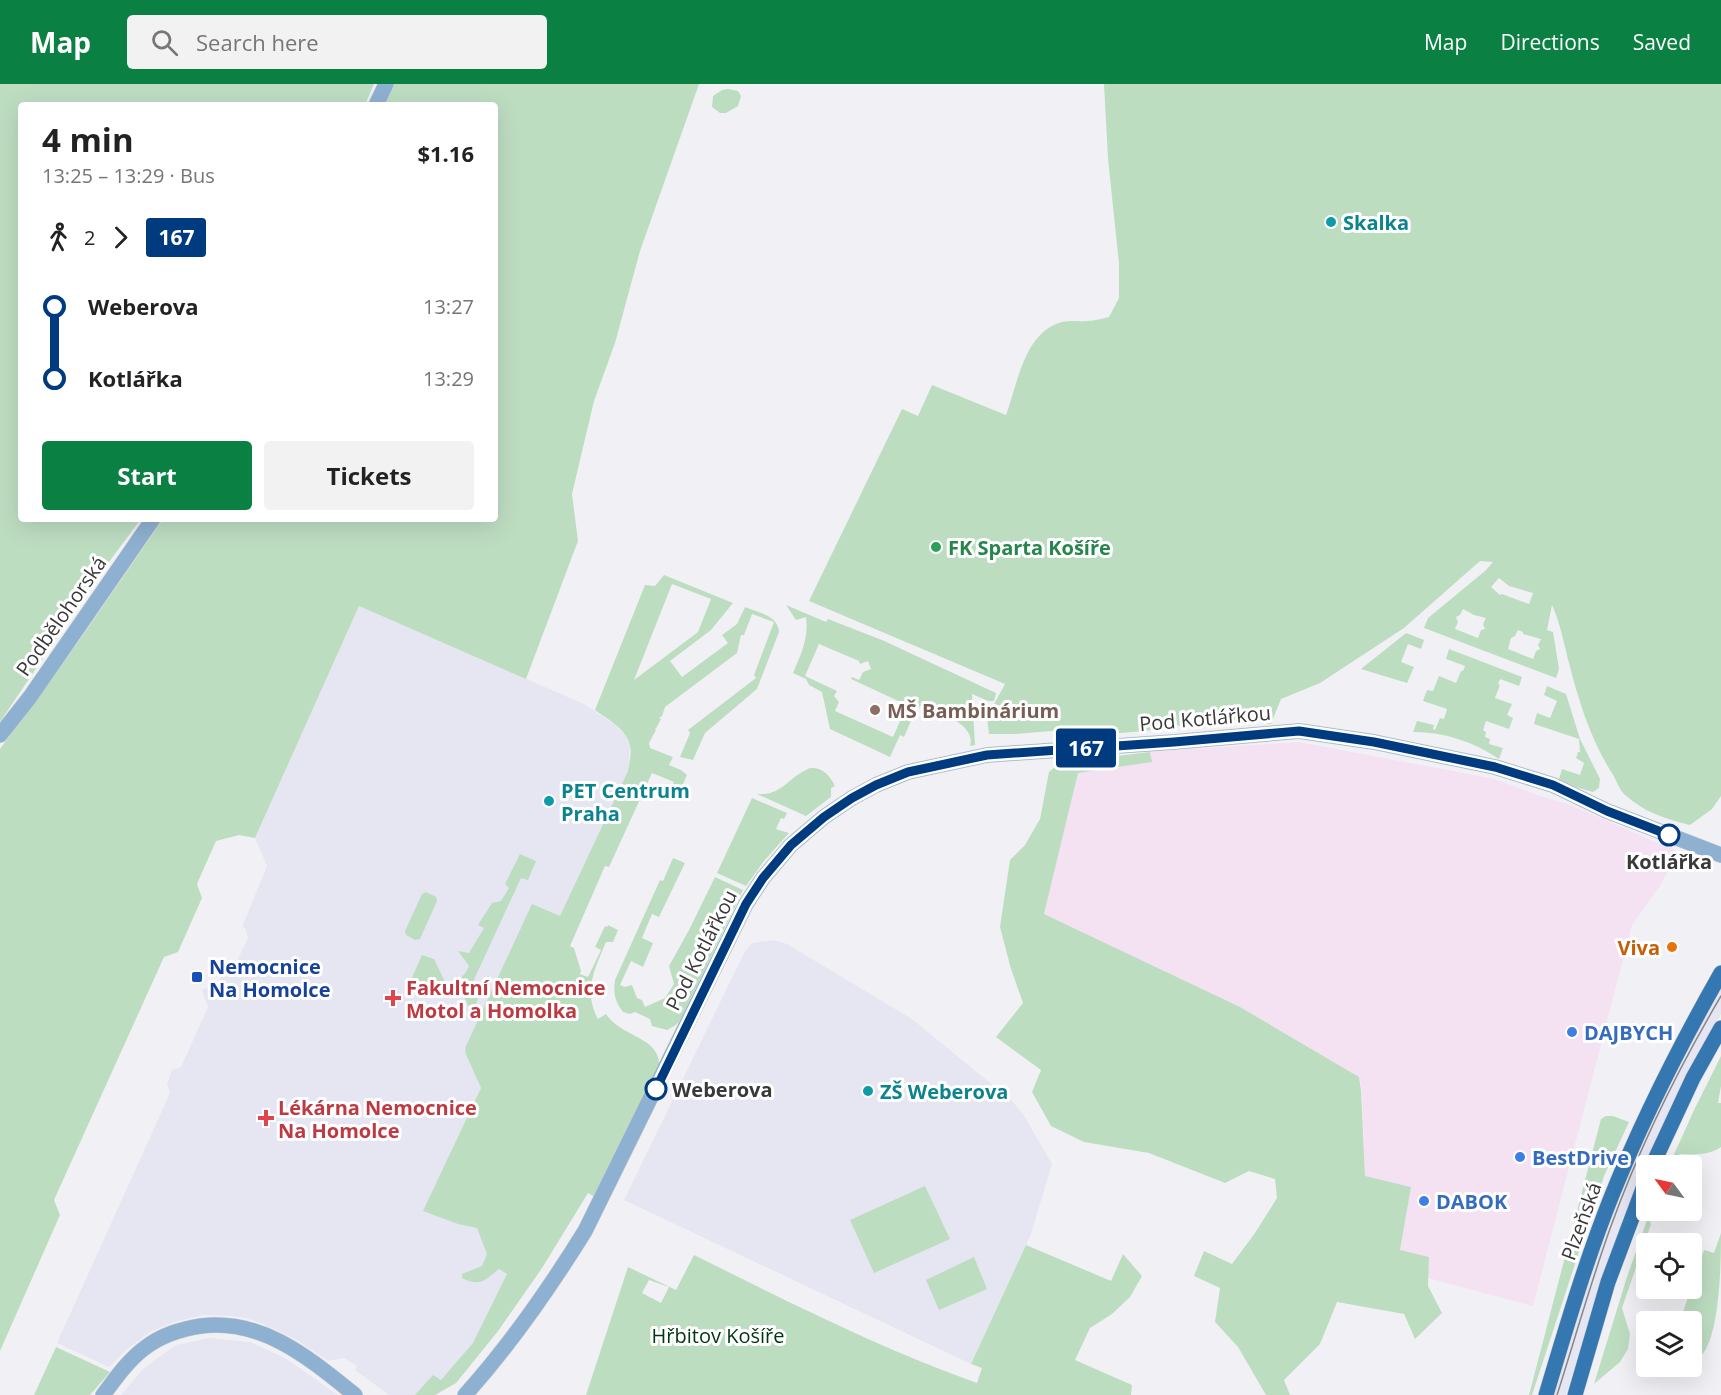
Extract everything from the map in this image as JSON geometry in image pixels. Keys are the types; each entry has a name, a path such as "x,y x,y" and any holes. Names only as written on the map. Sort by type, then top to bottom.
{"main road":[{"name":"Plzeňská","path":"1546,1395 1596,1236 1630,1150 1674,1058 1721,973"},
{"path":"1657,1155 1693,1078 1721,1028"},
{"path":"1575,1395 1608,1282 1636,1207"}],"street":[{"path":"377,102 386,84"},
{"name":"Podbělohorská","path":"0,735 30,697 151,522"},
{"name":"Pod Kotlářkou","path":"465,1395 501,1355 563,1267 585,1231 746,904 763,878 791,845 824,817 860,793 908,772 987,755 1299,731 1374,742 1495,767 1553,785 1616,814 1721,855"},
{"path":"103,1395 128,1363 156,1339 188,1328 210,1325 237,1326 265,1334 294,1348 355,1395"}],"shaded area":[{"name":"Fakultní Nemocnice Motol a Homolka","path":"359,606 584,704 614,724 626,736 630,747 628,771 555,929 542,1268 498,1331 456,1383 435,1395 389,1395 355,1370 357,1366 344,1358 328,1361 297,1340 263,1324 246,1318 229,1316 204,1315 174,1322 150,1332 109,1367 57,1343 170,1093 167,1084 172,1070 181,1067 208,1007 202,990 209,984 220,980 227,965 237,961 248,938 245,928 242,927 267,866 255,838"},
{"path":"1299,742 1495,779 1568,804 1679,852 1659,887 1632,925 1533,1306 1428,1278 1429,1257 1400,1251 1411,1187 1365,1176 1362,1090 1359,1077 1240,1007 1044,914 1078,773 1151,762 1150,752"},
{"path":"774,940 787,944 912,1019 1012,1101 1023,1114 1052,1164 1031,1234 971,1364 624,1200 745,951 752,943"},
{"path":"1721,989 1721,1014 1651,1155 1637,1155 1677,1068"},
{"path":"1636,1158 1636,1190 1597,1294 1566,1395 1554,1395 1594,1264"},
{"path":"209,1338 250,1342 285,1358 338,1395 121,1395 144,1368 176,1345"}],"green space":[{"path":"0,84 374,84 366,102 18,102 18,522 139,522 97,578 0,722"},
{"path":"394,84 699,84 640,251 615,343 594,401 572,494 578,541 526,679 359,606 255,838 239,835 216,841 197,884 202,898 178,952 164,957 54,1200 60,1215 0,1351 0,749 161,522 498,522 498,102 385,102"},
{"path":"1104,84 1721,84 1721,796 1712,809 1690,825 1647,810 1624,794 1603,758 1586,720 1552,605 1547,630 1553,632 1559,669 1556,678 1424,628 1428,618 1493,562 1480,561 1404,628 1320,683 1281,699 1271,724 1245,720 1107,734 1051,731 989,734 987,717 1005,684 809,601 902,409 918,416 932,385 1006,415 1024,360 1039,336 1062,322 1091,321 1109,317 1119,298 1119,263 1108,159","holes":["1499,578 1509,586 1533,593 1529,604 1500,595 1491,587","1463,609 1486,618 1483,624 1485,629 1481,630 1478,638 1455,629 1458,622 1456,617","1518,630 1523,634 1541,639 1538,645 1540,649 1536,651 1533,659 1508,649 1511,638"]},
{"path":"728,89 738,91 741,96 738,106 726,113 720,113 712,107 713,96"},
{"path":"664,575 733,603 711,630 670,661 682,677 728,643 722,635 737,624 745,607 771,618 778,626 779,632 757,689 705,733 693,760 680,757 690,733 688,730 756,678 754,675 774,622 752,614 744,635 741,635 737,653 665,707 649,743 650,748 673,757 669,765 687,775 676,800 668,795 674,782 652,773 609,867 605,866 570,946 574,948 580,974 588,977 601,950 595,947 605,926 608,925 618,930 613,942 606,942 595,970 591,989 594,1009 598,1019 606,1014 621,1028 646,1042 653,1048 659,1064 595,1197 588,1193 542,1268 498,1331 456,1383 435,1395 415,1395 433,1375 441,1380 473,1343 507,1274 499,1269 478,1282 462,1278 462,1274 482,1266 487,1254 477,1228 458,1224 423,1211 481,1088 465,1052 466,1046 532,904 560,916 628,771 631,752 625,734 595,710 645,585 655,586","holes":["672,584 711,599 698,632 634,680"]},
{"path":"786,605 826,622 828,619 882,640 996,693 994,701 988,701 972,694 975,745 970,746 971,738 962,725 922,705 916,709 904,737 900,735 890,757 830,729 822,692 809,685 806,679 793,673 804,646 806,632 806,617 796,620","holes":["819,644 859,661 860,664 868,661 871,669 863,672 859,680 852,677 851,679 907,705 893,737 835,711 839,702 834,696 837,691 805,676"]},
{"path":"1406,633 1424,640 1421,649 1408,644 1401,662 1414,667 1407,683 1361,669"},
{"path":"1449,649 1522,677 1519,686 1500,679 1498,684 1500,685 1495,698 1512,704 1507,715 1513,718 1509,729 1486,721 1483,730 1486,732 1485,737 1490,739 1489,744 1503,748 1499,759 1459,739 1425,732 1413,732 1417,721 1434,725 1435,730 1440,718 1444,719 1447,709 1423,701 1427,690 1433,691 1439,676 1456,683 1463,671 1465,666 1446,659"},
{"path":"1547,686 1566,694 1580,739 1600,779 1599,788 1593,792 1558,782 1562,769 1580,775 1584,763 1576,758 1580,752 1579,739 1534,724 1537,713 1550,718 1557,701 1544,695"},
{"path":"1150,752 1152,762 1078,773 1044,914 1240,1007 1359,1077 1365,1176 1411,1187 1400,1250 1429,1257 1428,1286 1442,1313 1415,1339 1404,1314 1337,1302 1320,1344 1284,1380 1290,1395 1266,1395 1238,1347 1215,1322 1220,1288 1194,1276 1204,1251 1232,1264 1277,1198 1275,1179 1249,1171 1225,1183 1149,1153 1084,1142 1051,1126 1032,1092 1041,1070 996,1037 1023,1003 1000,927 1010,860 1025,845 1040,819 1049,772 1059,763"},
{"path":"810,768 825,772 835,786 831,788 831,797 806,816 757,794 773,792"},
{"path":"752,798 787,813 784,819 781,818 776,829 789,833 746,886 717,873"},
{"path":"520,854 536,861 528,880 521,878 471,986 481,991 472,1014 464,997 445,988 441,993 410,982 422,955 434,959 445,982 457,980 462,976 469,966 458,951 469,953 484,928 478,925 492,903 501,901 509,888 505,884"},
{"path":"673,858 685,863 659,917 652,914 642,938 653,943 643,967 631,961 620,985 625,987 632,985 637,998 642,1000 645,1007 665,998 674,984 669,966 715,877 743,890 680,1021 667,1030 652,1026 650,1019 635,1012 630,1014 623,1012 616,1001 614,989 615,980 660,880 663,881"},
{"path":"426,892 436,897 437,901 420,939 415,940 406,935 405,931 422,894"},
{"path":"1721,1056 1721,1086 1718,1103 1721,1103 1721,1147 1707,1153 1674,1155"},
{"path":"1606,1116 1629,1122 1604,1176 1532,1395 1529,1395 1601,1119"},
{"path":"925,1186 950,1239 874,1273 850,1220"},
{"path":"1647,1221 1650,1221 1648,1233 1642,1233"},
{"path":"1721,1233 1721,1263 1714,1326 1709,1343 1702,1355 1702,1311 1683,1311 1687,1299 1702,1299 1702,1256 1704,1250 1714,1253"},
{"name":"Hřbitov Košíře","path":"1026,1245 1111,1281 1123,1254 1142,1276 1130,1297 1112,1314 1090,1328 1075,1360 1132,1385 1131,1395 586,1395 628,1267 676,1290 694,1255 869,1339 977,1383 982,1368 971,1364","holes":["649,1280 669,1287 661,1303 642,1293"]},
{"path":"1636,1251 1636,1267 1622,1308 1630,1334 1628,1349 1620,1362 1594,1384"},
{"path":"974,1257 987,1289 939,1310 926,1280"},
{"path":"56,1347 110,1372 90,1395 34,1395"}],"tram line":[{"path":"1557,1395 1622,1196 1675,1080 1721,996"}],"bus line":[{"name":"167","path":"656,1089 746,904 763,878 791,845 824,817 876,785 908,772 987,755 1299,731 1374,742 1495,767 1553,785 1607,811 1669,835"}],"place":[{"name":"Skalka","path":"1331,222"},
{"name":"FK Sparta Košíře","path":"936,547"},
{"name":"MŠ Bambinárium","path":"875,710"},
{"name":"PET Centrum Praha","path":"549,801"},
{"name":"Kotlářka","path":"1669,835"},
{"name":"Viva","path":"1672,947"},
{"name":"Nemocnice Na Homolce","path":"197,977"},
{"name":"Fakultní Nemocnice Motol a Homolka","path":"393,998"},
{"name":"DAJBYCH","path":"1572,1032"},
{"name":"Weberova","path":"656,1089"},
{"name":"ZŠ Weberova","path":"868,1091"},
{"name":"Lékárna Nemocnice Na Homolce","path":"266,1118"},
{"name":"BestDrive","path":"1520,1157"},
{"name":"DABOK","path":"1424,1201"}]}
